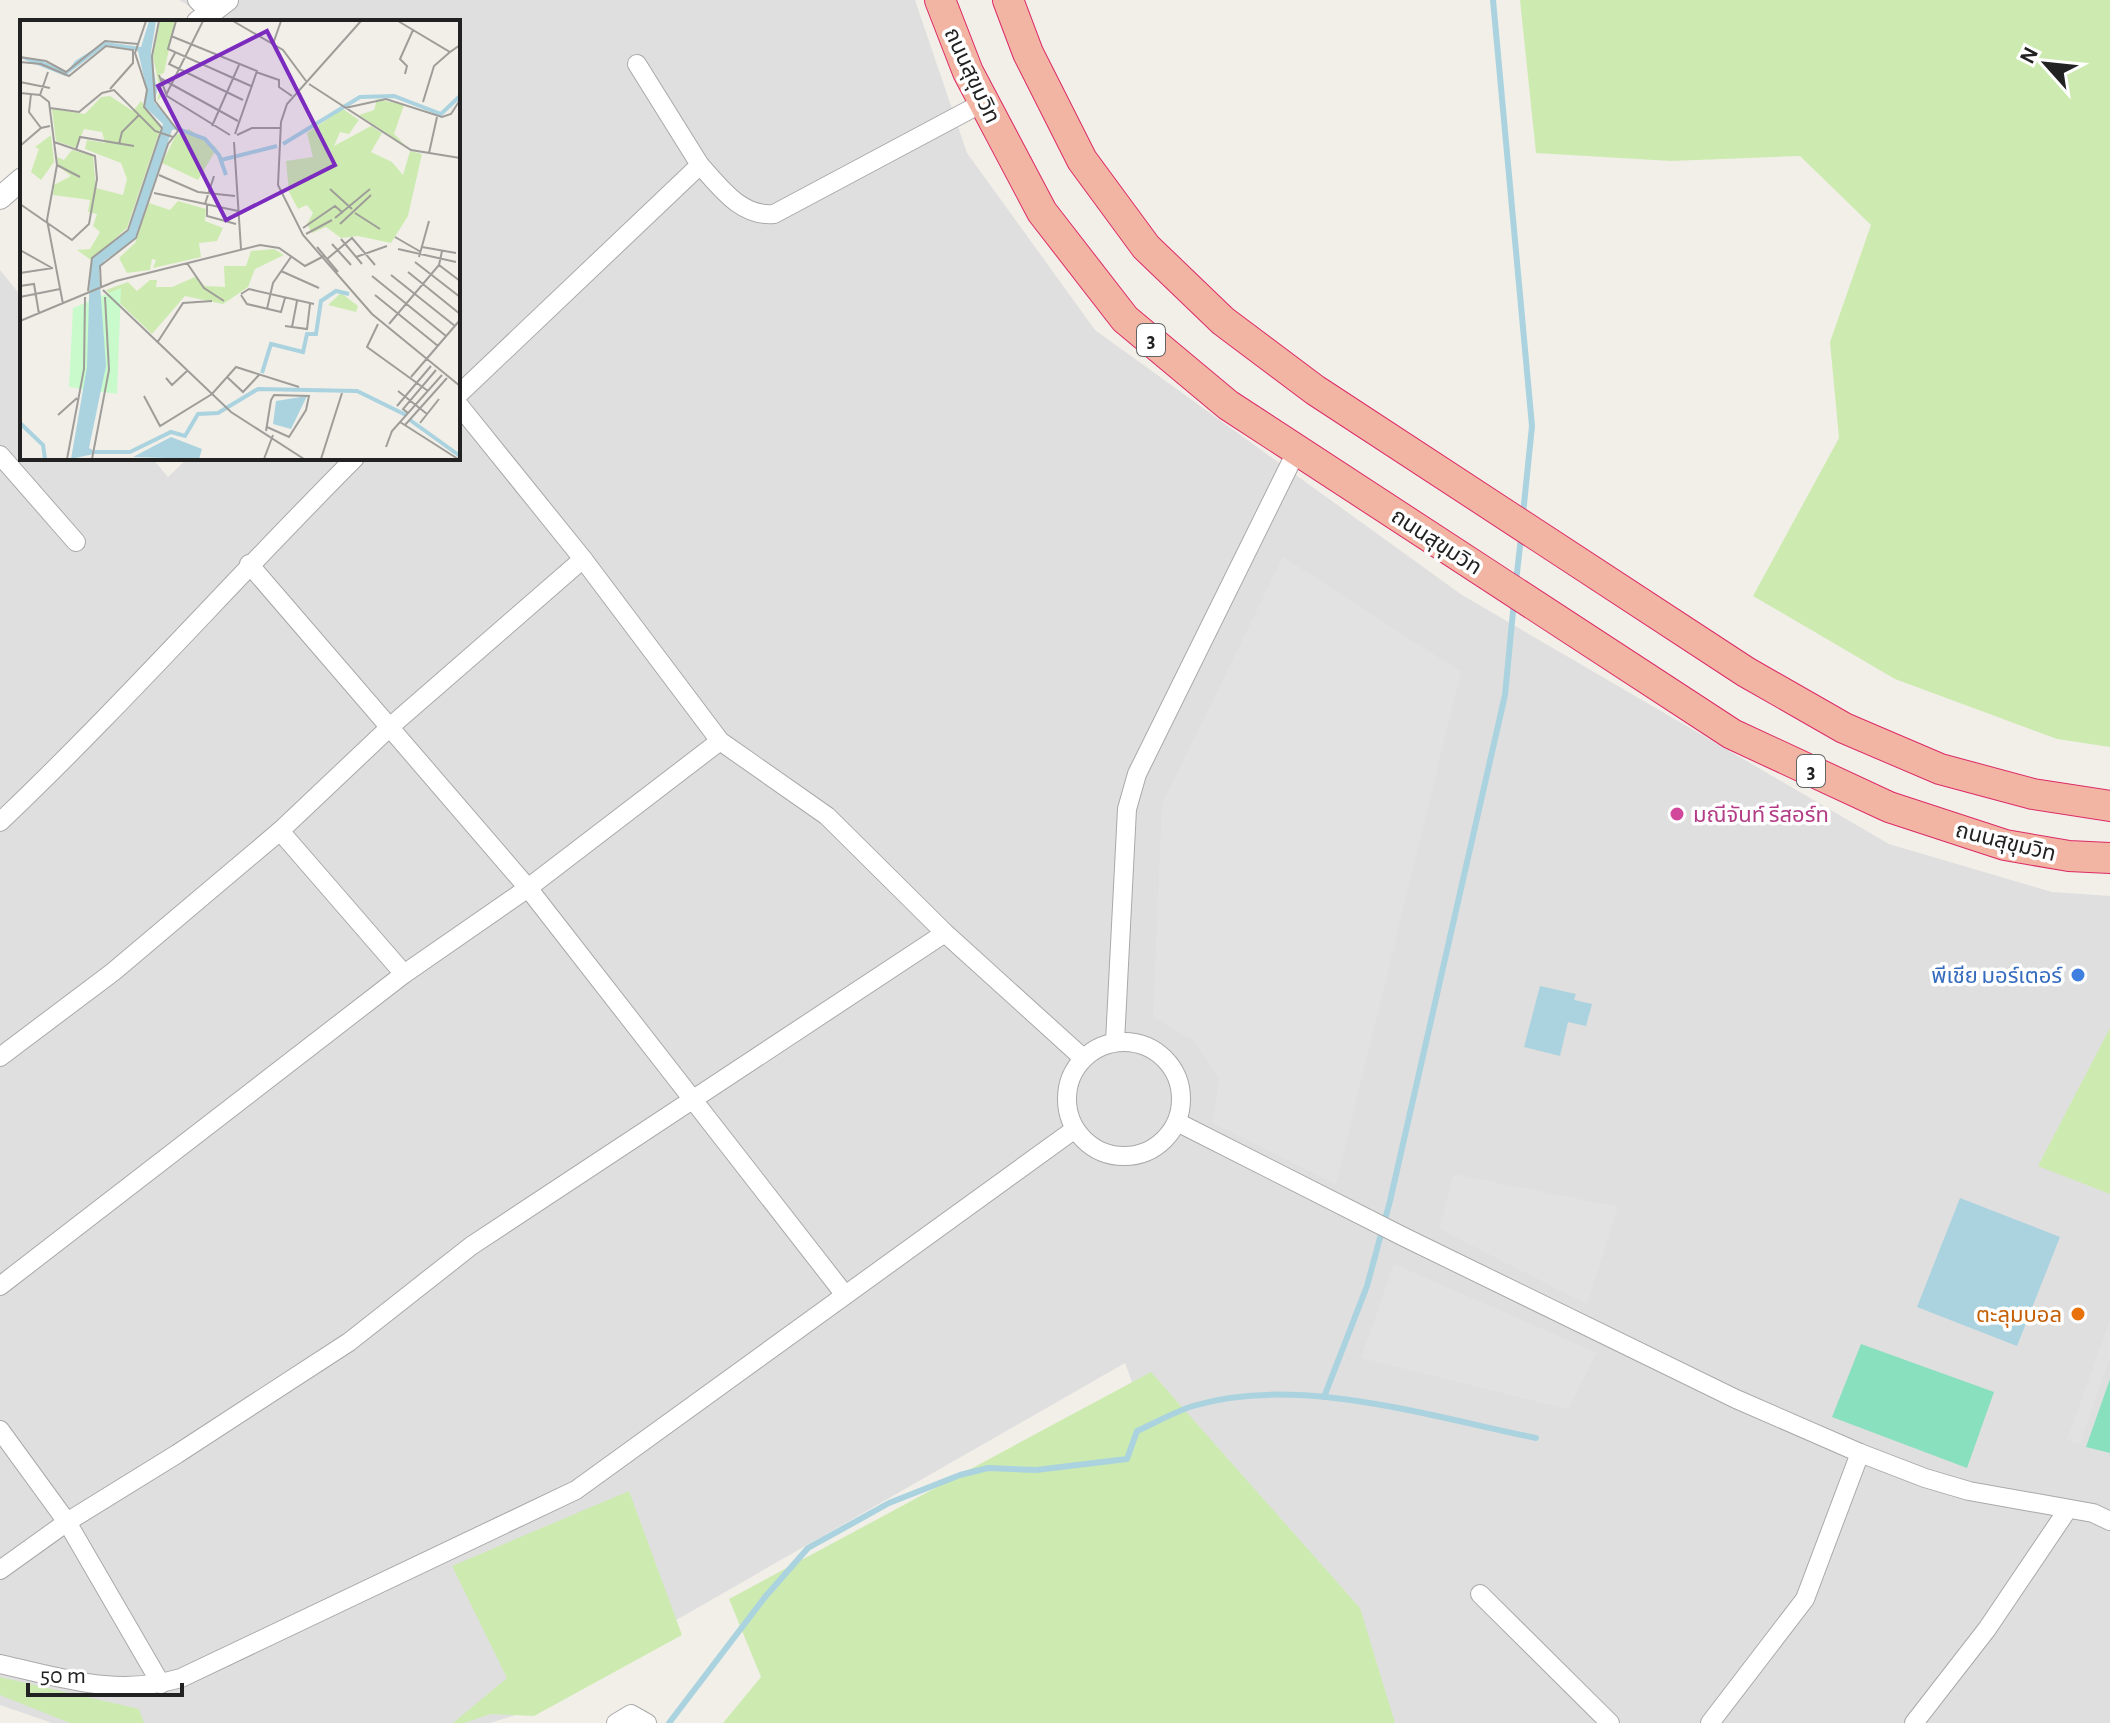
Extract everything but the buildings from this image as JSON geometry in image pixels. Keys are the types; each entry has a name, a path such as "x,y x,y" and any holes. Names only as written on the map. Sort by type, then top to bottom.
{"highway":[{"name":"ถนนสุขุมวิท","path":"940,0 968,72 1042,212 1125,319 1228,405 1732,734 1889,807 2005,845 2069,856 2110,858"},
{"name":"3","path":"1008,0 1028,53 1082,160 1146,247 1223,321 1315,390 1746,672 1844,728 1940,769 2033,794 2110,806"}],"street":[{"path":"637,64 700,165 733,200 757,216 774,214 984,102"},
{"path":"460,393 700,165"},
{"path":"0,198 20,181"},
{"path":"460,406 583,559 720,741 827,816 945,933 1083,1058"},
{"path":"1115,1042 1127,809 1134,786 1297,450"},
{"path":"0,455 76,542"},
{"path":"0,822 81,745 249,564 353,460"},
{"path":"0,1057 113,972 280,831 391,726 583,559"},
{"path":"249,564 528,888 845,1295"},
{"path":"0,1286 404,974 528,888 720,741"},
{"path":"280,831 404,974"},
{"path":"0,1570 67,1522 349,1342 471,1246 945,933"},
{"path":"1115,1042 1138,1043 1157,1052 1172,1066 1180,1083 1182,1105 1177,1122 1165,1140 1150,1151 1131,1157 1109,1155 1088,1144 1075,1129 1067,1109 1068,1088 1083,1058 1115,1042"},
{"path":"1177,1122 1736,1399 1860,1453 1969,1491 2093,1513 2110,1521"},
{"path":"0,1664 106,1687 161,1684 181,1678 576,1490 1075,1129"},
{"path":"0,1430 67,1522 161,1684"},
{"path":"1710,1723 1805,1599 1860,1453"},
{"path":"1914,1723 1987,1629 2068,1509"},
{"path":"1480,1594 1610,1723"},
{"path":"616,1723 631,1714 644,1721"}],"shaded area":[{"path":"179,0 915,0 967,153 1095,330 1462,595 1889,844 2052,892 2110,896 2110,1723 1351,1723 1177,1504 1125,1363 657,1631 525,1712 490,1723 52,1723 0,1705 0,270 20,295 20,460 154,460 168,477 186,460 460,460 460,20 214,20"},
{"path":"1283,557 1461,672 1336,1184 1213,1123 1219,1079 1194,1041 1153,1017 1162,804"},
{"path":"1454,1174 1618,1207 1587,1304 1439,1229"},
{"path":"1394,1264 1597,1353 1568,1409 1361,1358"},
{"path":"2110,1320 2110,1358 2080,1443 2067,1440"}],"green space":[{"path":"1520,0 2110,0 2110,747 2057,739 1895,679 1753,596 1839,438 1830,342 1871,225 1800,156 1671,161 1536,153"},
{"path":"2110,1028 2110,1194 2038,1166"},
{"path":"1861,1344 1994,1392 1967,1468 1832,1417"},
{"path":"1151,1372 1360,1608 1395,1723 723,1723 761,1677 729,1599"},
{"path":"2110,1379 2110,1453 2086,1447"},
{"path":"629,1491 682,1635 534,1716 491,1714 464,1723 453,1723 507,1678 452,1566"},
{"path":"0,1677 139,1709 144,1723 70,1723 0,1695"}],"water":[{"path":"1540,986 1576,994 1574,1000 1592,1004 1586,1026 1568,1022 1560,1056 1524,1047"},
{"path":"1960,1198 2060,1237 2017,1346 1917,1307"}],"waterway":[{"path":"1493,0 1532,426 1523,514"},
{"path":"1516,582 1521,537"},
{"path":"1324,1397 1367,1286 1390,1201 1505,695 1514,601"},
{"path":"669,1723 765,1597 808,1548 889,1503 960,1475 988,1468 1036,1470 1127,1459 1137,1431 1193,1406 1233,1397 1276,1395 1364,1402 1536,1438"}],"place":[{"name":"มณีจันท์ รีสอร์ท","path":"1677,814"},
{"name":"พีเชีย มอร์เตอร์","path":"2078,975"},
{"name":"ตะลุมบอล","path":"2078,1314"}]}
